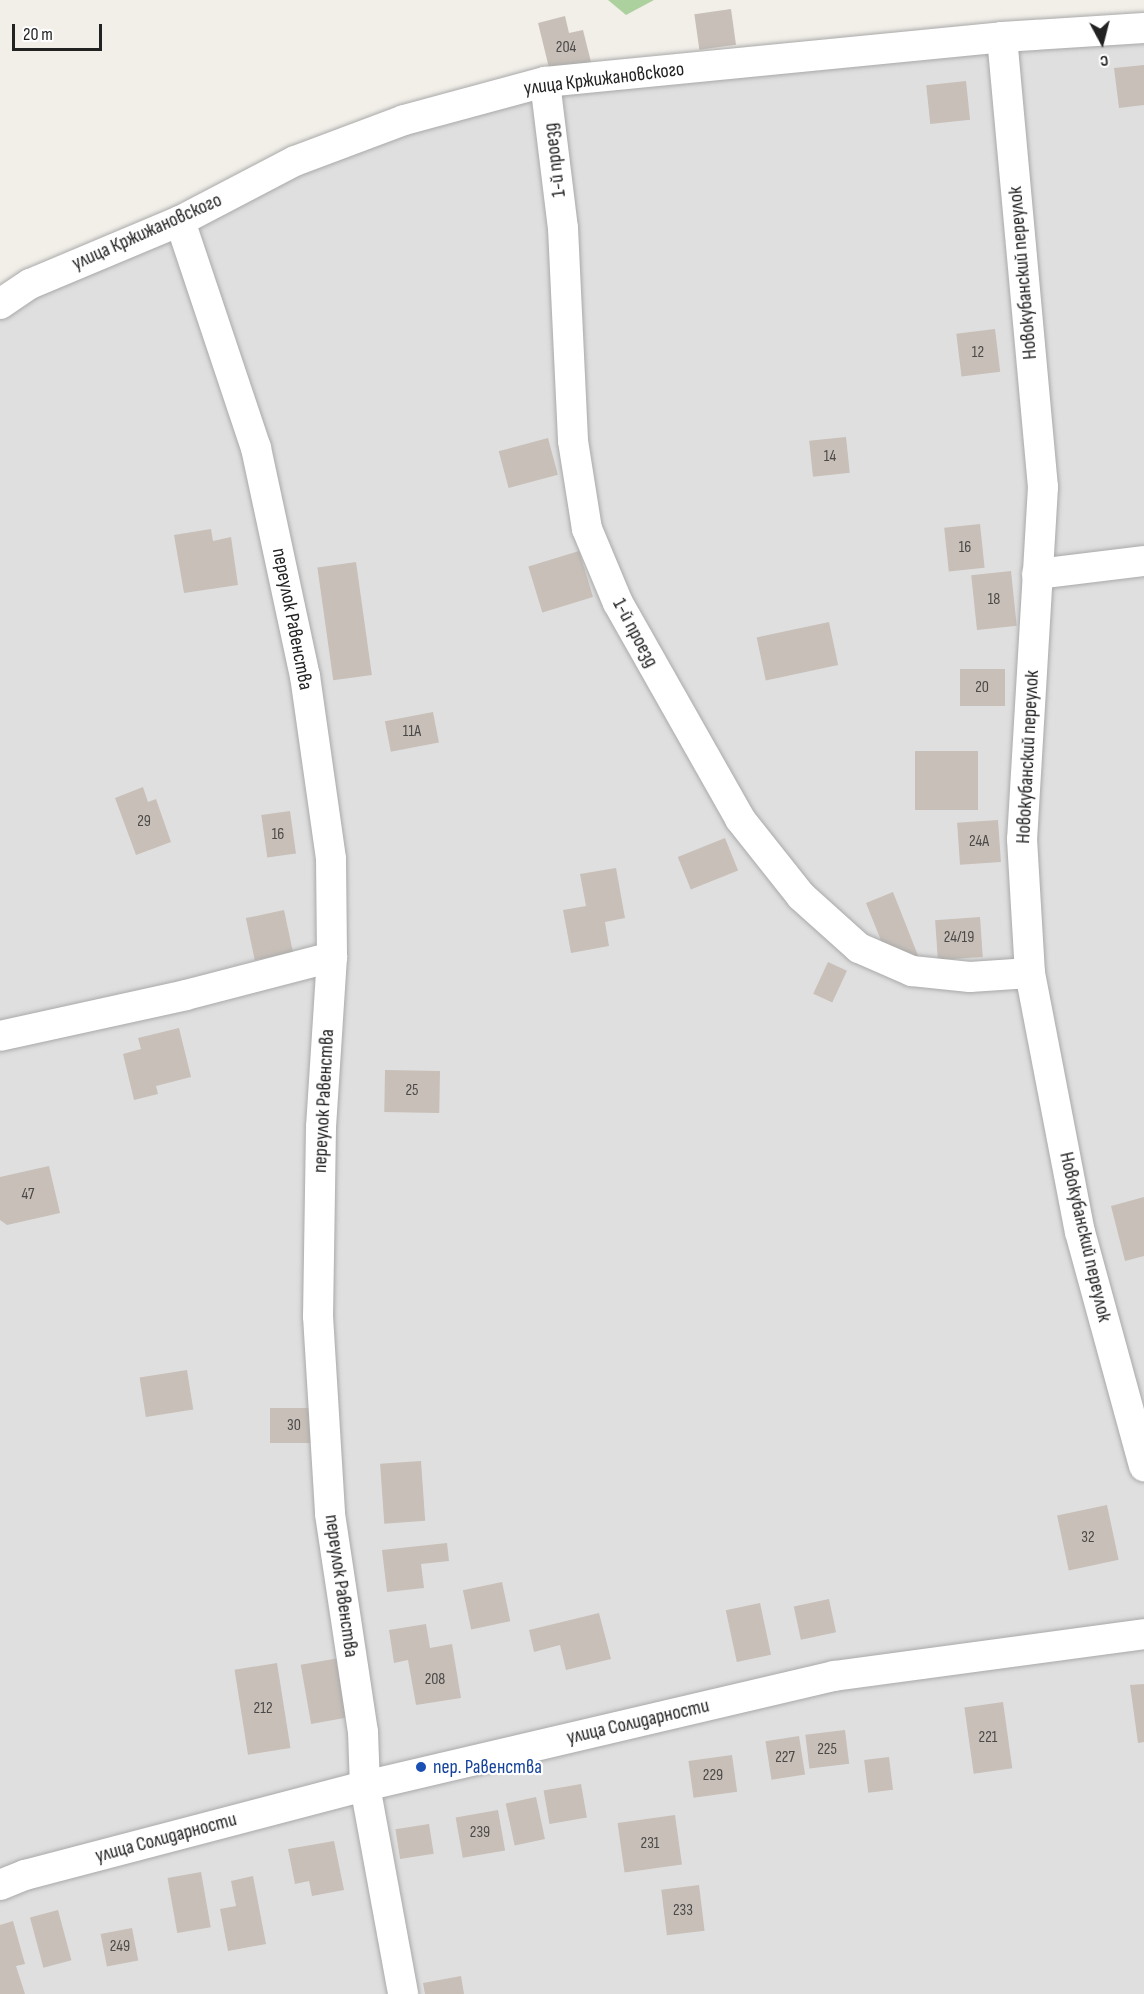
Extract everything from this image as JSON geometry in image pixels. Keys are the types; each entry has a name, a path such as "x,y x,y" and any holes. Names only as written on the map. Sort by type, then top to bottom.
{"street":[{"name":"улица Кржижановского","path":"0,304 30,284 180,221 306,157 404,120 545,82 1002,37 1144,28"},
{"name":"Новокубанский переулок","path":"1002,37 1043,487 1022,839 1029,973 1080,1232 1144,1466"},
{"name":"1-й проезд","path":"545,82 563,228 573,441 587,529 618,603 740,819 801,896 859,948 912,971 970,977 1029,973"},
{"name":"переулок Равенства","path":"180,221 256,448 305,676 331,859 332,957 321,1127 318,1316 330,1514 363,1732 365,1786 403,1994"},
{"path":"1037,574 1144,561"},
{"path":"0,1036 186,995 332,957"},
{"name":"улица Солидарности","path":"0,1885 25,1875 365,1786 834,1676 1144,1635"}],"shaded area":[{"path":"1144,38 1144,1994 0,1994 0,315 301,167 408,127 554,93"}],"green space":[{"path":"608,0 654,0 626,15"}],"building":[{"path":"731,9 736,45 699,50 694,14"},
{"path":"565,16 569,33 583,30 591,62 550,72 538,23"},
{"path":"1144,65 1144,105 1119,108 1114,68"},
{"path":"966,81 970,120 930,124 926,85"},
{"path":"995,329 1000,372 962,376 956,334"},
{"path":"846,437 850,473 813,477 809,441"},
{"path":"548,438 558,475 509,488 499,451"},
{"path":"980,524 985,568 949,572 944,528"},
{"path":"211,529 213,541 231,537 238,585 184,593 174,535"},
{"path":"579,551 593,597 542,612 528,566"},
{"path":"356,562 372,675 333,680 317,567"},
{"path":"1011,571 1017,626 977,630 971,575"},
{"path":"829,622 838,665 766,680 757,637"},
{"path":"960,669 1005,669 1005,706 960,706"},
{"path":"433,712 439,742 391,752 385,721"},
{"path":"915,751 978,751 978,810 915,810"},
{"path":"143,787 148,802 156,799 171,842 136,855 115,798"},
{"path":"290,811 296,854 267,858 261,815"},
{"path":"998,820 1001,862 960,865 957,823"},
{"path":"725,838 738,870 691,890 678,857"},
{"path":"616,868 625,918 605,922 609,946 571,953 563,910 586,906 580,874"},
{"path":"893,892 919,958 886,953 866,903"},
{"path":"284,910 293,952 255,960 246,918"},
{"path":"980,917 983,957 938,960 935,920"},
{"path":"828,962 847,971 832,1003 813,994"},
{"path":"179,1028 191,1077 156,1086 158,1094 134,1100 123,1054 141,1049 138,1038"},
{"path":"385,1070 440,1071 439,1113 384,1112"},
{"path":"49,1166 60,1213 7,1225 0,1220 0,1177"},
{"path":"1144,1197 1144,1256 1125,1261 1111,1206"},
{"path":"187,1370 193,1410 146,1417 140,1378"},
{"path":"270,1408 317,1408 317,1443 270,1443"},
{"path":"421,1461 425,1521 384,1524 380,1464"},
{"path":"1107,1505 1119,1560 1069,1570 1057,1516"},
{"path":"447,1543 449,1561 421,1564 424,1588 387,1592 382,1550"},
{"path":"502,1582 510,1621 471,1629 463,1590"},
{"path":"829,1599 836,1632 801,1640 794,1606"},
{"path":"760,1603 771,1655 737,1662 726,1610"},
{"path":"599,1613 611,1659 566,1670 560,1645 534,1652 529,1630"},
{"path":"426,1624 430,1648 452,1644 461,1698 416,1705 408,1660 394,1663 389,1630"},
{"path":"345,1657 355,1716 311,1724 301,1665"},
{"path":"277,1663 290,1748 248,1755 235,1670"},
{"path":"1144,1684 1144,1742 1138,1743 1130,1685"},
{"path":"1003,1702 1012,1768 974,1774 964,1707"},
{"path":"845,1730 849,1764 809,1769 805,1735"},
{"path":"799,1736 805,1775 772,1780 765,1741"},
{"path":"732,1755 737,1792 694,1798 688,1761"},
{"path":"889,1757 893,1790 868,1793 864,1760"},
{"path":"581,1784 587,1817 549,1824 544,1791"},
{"path":"536,1797 545,1839 515,1846 506,1803"},
{"path":"498,1810 505,1850 463,1858 456,1817"},
{"path":"675,1815 682,1865 625,1873 618,1823"},
{"path":"429,1824 434,1854 400,1859 395,1829"},
{"path":"334,1841 344,1890 312,1896 309,1881 295,1884 288,1849"},
{"path":"201,1872 211,1927 177,1933 168,1878"},
{"path":"253,1876 266,1944 228,1951 220,1909 236,1906 231,1881"},
{"path":"699,1885 705,1931 667,1935 661,1890"},
{"path":"58,1910 71,1960 43,1968 30,1918"},
{"path":"13,1921 25,1964 16,1966 25,1994 0,1994 0,1925"},
{"path":"132,1928 138,1960 107,1966 101,1934"},
{"path":"461,1976 464,1994 425,1994 423,1983"}],"place":[{"name":"пер. Равенства","path":"421,1767"}]}
